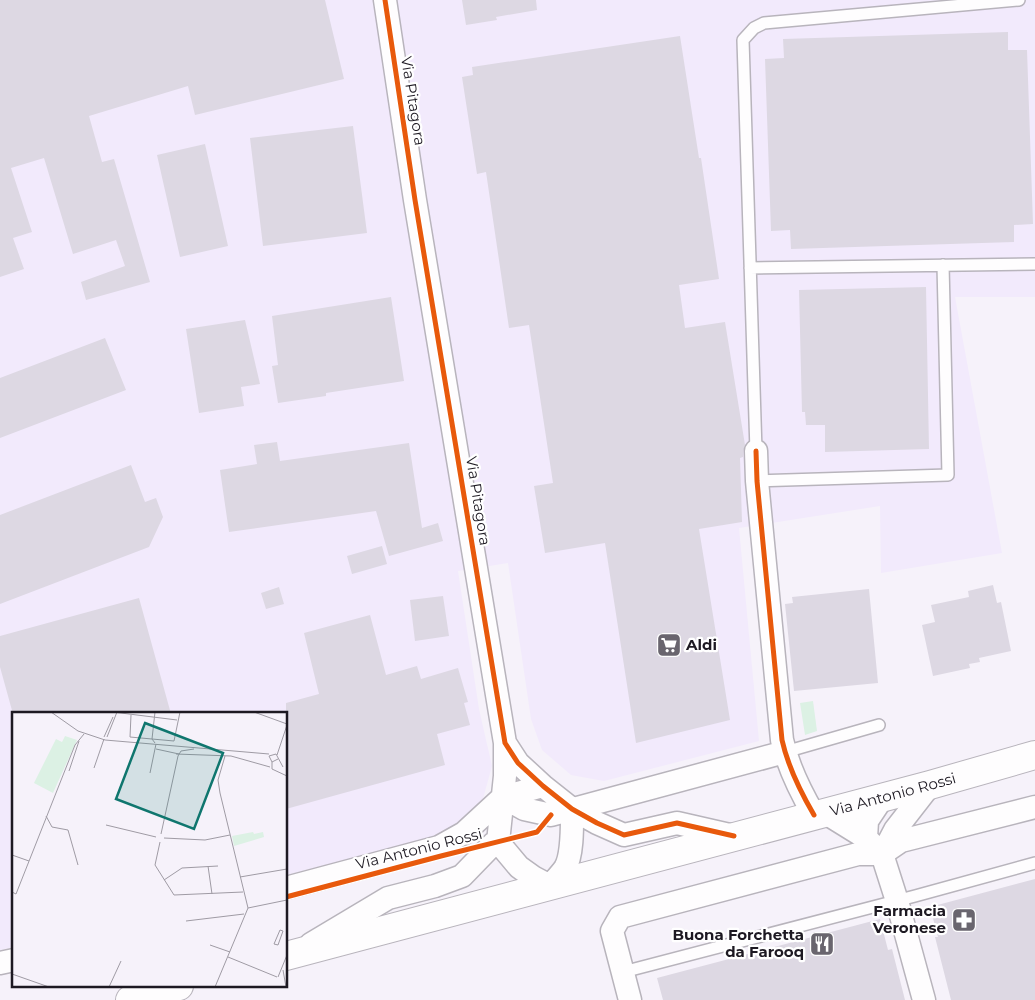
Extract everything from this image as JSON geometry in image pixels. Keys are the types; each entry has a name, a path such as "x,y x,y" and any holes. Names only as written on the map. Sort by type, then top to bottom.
{"main road":[{"name":"Via Antonio Rossi","path":"289,955 930,785 1035,755"},
{"path":"130,1000 172,988"}],"street":[{"name":"Via Pitagora","path":"385,0 415,200 505,743 518,762 543,786 572,809 624,835 677,823 734,836"},
{"path":"756,451 757,481 782,740 787,762 800,791 819,814 866,838 882,854 924,1000"},
{"path":"505,743 505,776 498,842 519,867 532,877 550,886 566,866 571,842 572,809"},
{"path":"503,797 524,810 551,815 785,752"},
{"path":"882,854 895,830 930,785"},
{"path":"503,797 543,786"},
{"name":"Via Antonio Rossi","path":"288,887 439,847 464,833 503,797"},
{"path":"866,838 867,821 883,797"},
{"path":"630,1000 612,931 620,917 858,854 882,854 902,841 1035,807"},
{"path":"289,955 388,898 435,886 462,876 494,843 498,842"}],"lane":[{"path":"756,451 743,40 754,28 764,23 1019,0"},
{"path":"750,268 1035,264"},
{"path":"757,481 948,475 942,265"},
{"path":"785,752 879,726"},
{"path":"623,972 1035,863"}],"shaded area":[{"path":"0,0 1035,0 1035,297 955,297 1002,553 881,573 880,506 739,528 759,741 604,781 571,775 542,750 531,719 508,563 458,571 479,709 492,766 481,806 436,837 288,874 288,712 12,712 12,947 0,950"}],"green space":[{"path":"813,701 817,731 805,735 800,703"}],"building":[{"path":"0,0 325,0 344,79 195,115 188,86 89,116 102,162 114,159 150,282 86,300 81,282 125,266 116,240 73,254 44,158 11,168 32,232 13,238 24,269 0,277"},
{"path":"462,0 536,0 537,10 496,17 497,20 466,25"},
{"path":"1008,32 1008,50 1027,50 1033,224 1014,225 1014,242 791,249 790,230 771,231 765,59 784,58 783,39"},
{"path":"680,36 719,279 679,285 685,328 725,322 745,445 743,457 740,458 742,522 699,529 730,720 636,743 605,543 545,553 534,486 553,483 529,325 509,328 486,172 477,174 462,77 473,75 472,67"},
{"path":"353,126 367,233 263,246 250,138"},
{"path":"205,144 228,246 180,257 157,155"},
{"path":"926,287 929,449 825,452 825,425 806,425 805,412 802,412 799,290"},
{"path":"391,297 404,381 326,393 326,396 278,403 272,366 278,365 272,316"},
{"path":"245,320 260,384 241,387 244,406 199,413 186,329"},
{"path":"105,338 126,390 0,438 0,378"},
{"path":"277,442 280,461 409,443 422,528 438,523 443,541 389,556 376,511 229,532 220,470 257,464 254,445"},
{"path":"131,465 145,502 156,498 163,517 149,547 0,604 0,515"},
{"path":"382,546 387,564 352,574 347,556"},
{"path":"993,585 997,603 1001,602 1011,651 979,658 980,662 969,664 970,668 933,676 922,625 935,622 931,605 969,597 968,591"},
{"path":"279,587 284,604 266,609 261,593"},
{"path":"869,589 878,683 794,691 785,604 793,603 792,597"},
{"path":"443,596 449,636 415,641 410,600"},
{"path":"139,598 170,712 12,712 0,667 0,636"},
{"path":"370,615 386,675 417,666 421,679 458,668 468,702 464,703 470,725 437,734 445,765 288,808 288,712 286,712 286,703 319,694 304,633"},
{"path":"1035,879 1035,1000 951,1000 935,937 938,937 930,907"},
{"path":"880,919 888,950 892,949 905,1000 663,1000 657,978"}],"cycle path":[{"path":"385,0 415,200 505,743 518,763 572,809 624,835 677,823 734,836"},
{"path":"756,451 757,481 782,740 795,779 814,815"},
{"path":"288,896 537,832 551,815"}],"place":[{"name":"Aldi","path":"669,645"},
{"name":"Farmacia Veronese","path":"964,920"},
{"name":"Buona Forchetta da Farooq","path":"822,944"}]}
